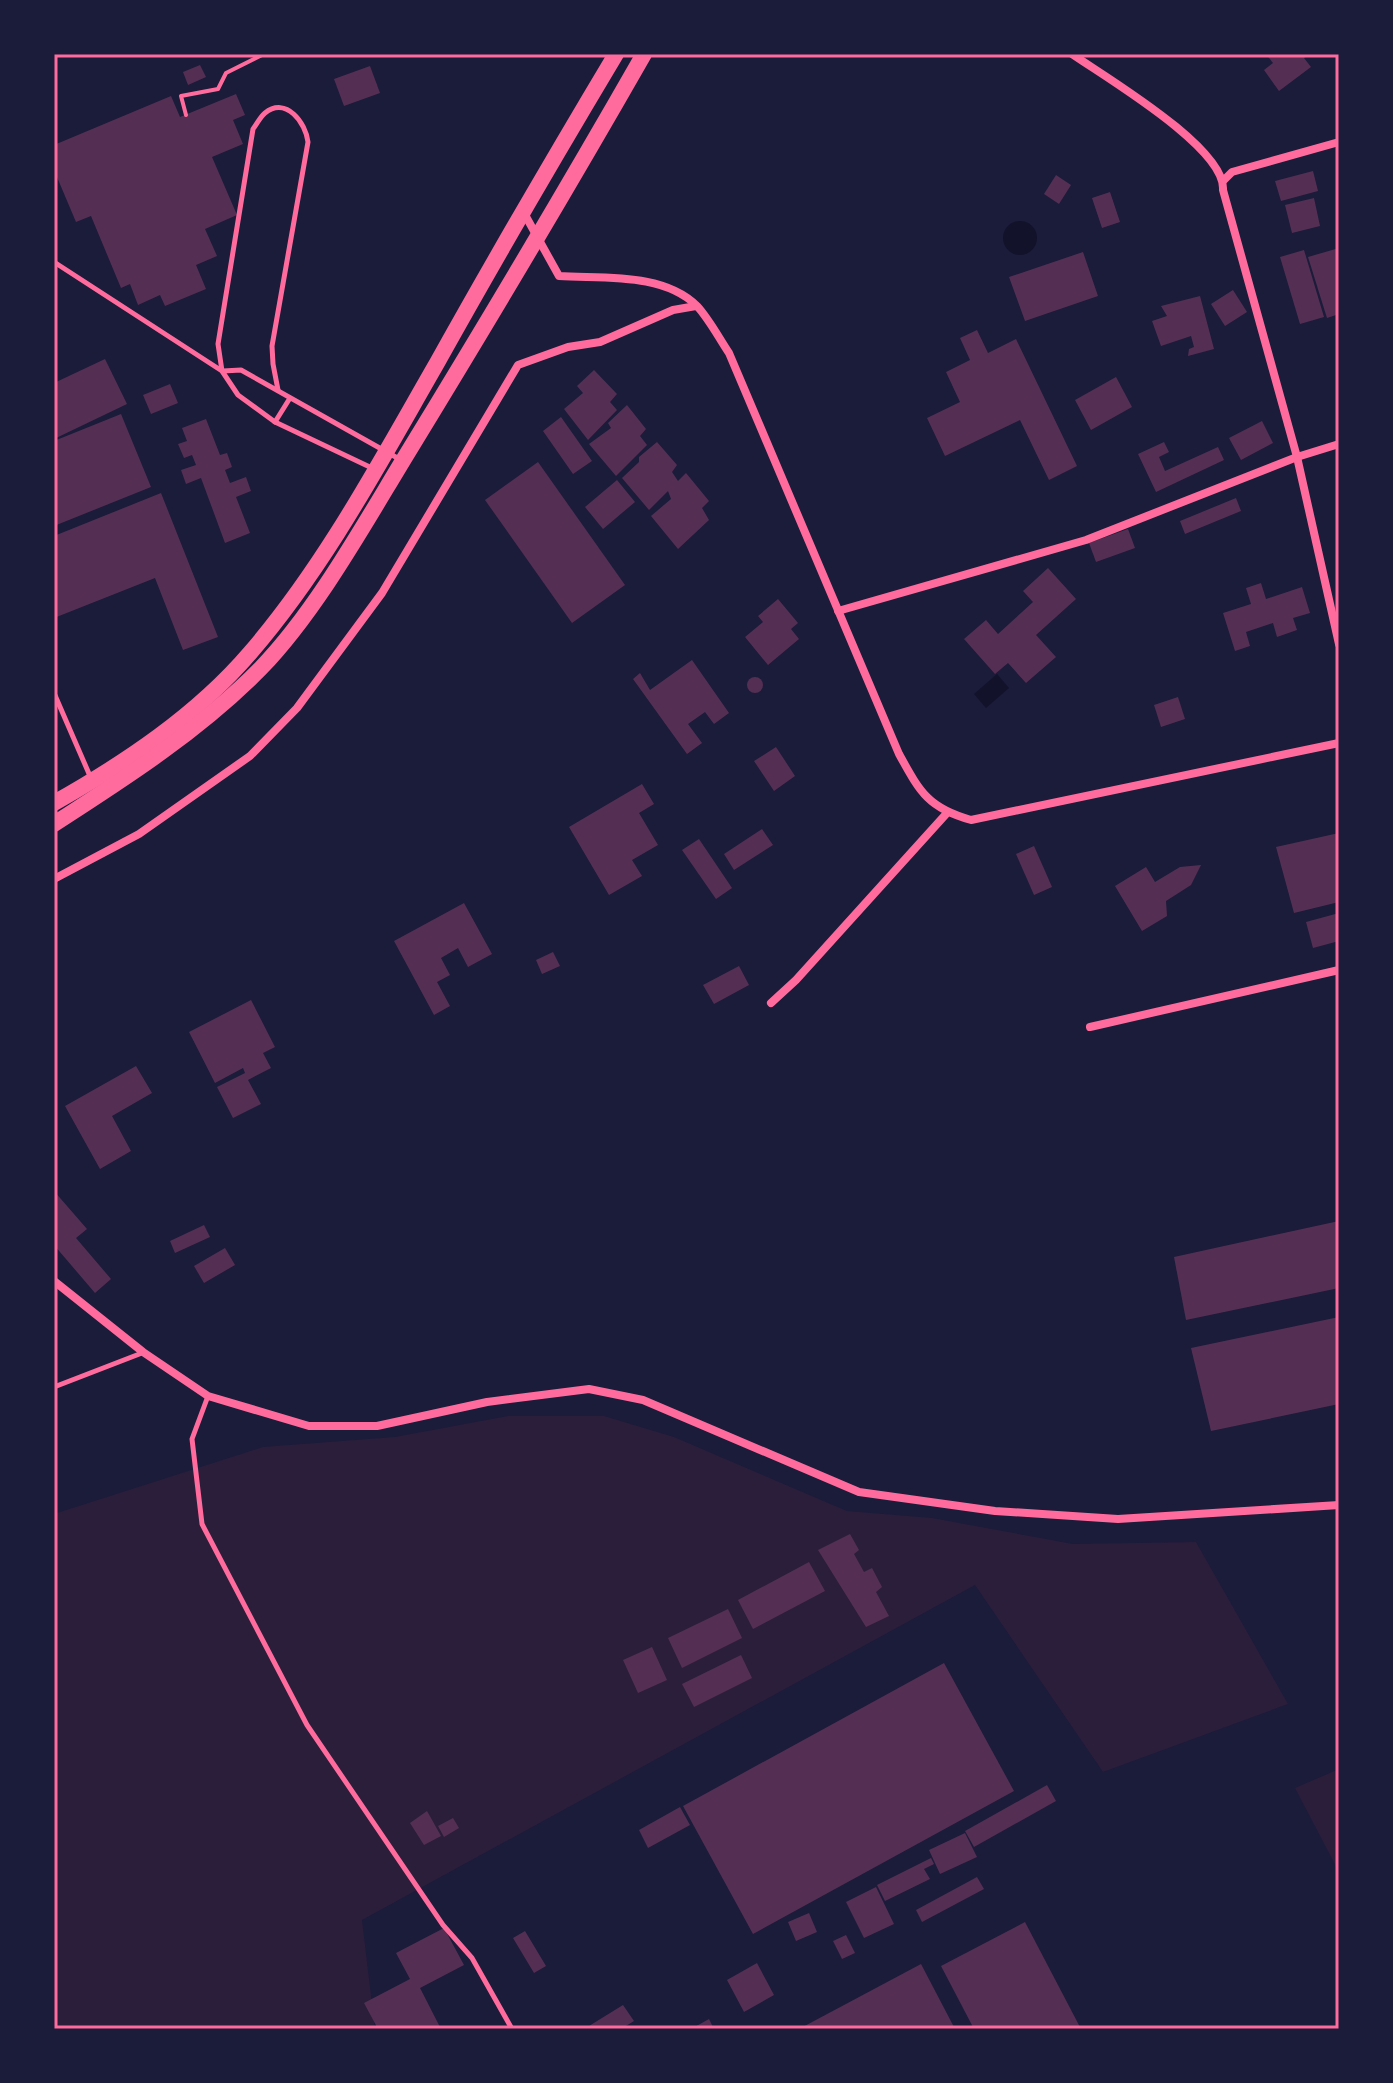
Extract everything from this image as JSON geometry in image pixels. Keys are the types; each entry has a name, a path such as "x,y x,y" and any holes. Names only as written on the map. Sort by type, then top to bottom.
{"highway":[{"path":"54,824 137,751 199,703 249,654 293,598 377,470 523,211 616,54"},
{"path":"54,803 96,788 209,717 263,666 308,610 393,478 538,240 644,54"}],"street":[{"path":"1072,54 1182,131 1224,180"},
{"path":"1339,142 1232,172 1224,180 1223,190 1297,457 1339,644"},
{"path":"523,211 559,276 640,280 677,292 697,306 729,353 899,754 915,784 929,801 947,813 971,820 1339,743"},
{"path":"54,879 139,834 188,800 250,756 297,708 382,593 518,365 568,347 600,342 673,310 697,306"},
{"path":"838,611 1086,540 1297,457 1339,444"},
{"path":"771,1003 796,980 947,813"},
{"path":"1090,1027 1339,970"},
{"path":"54,1281 143,1352 208,1396 309,1426 377,1426 487,1402 589,1389 643,1400 859,1492 995,1511 1118,1519 1339,1505"}],"lane":[{"path":"222,371 218,344 253,129 264,113 281,108 291,111 300,119 307,131 308,142 272,346 278,390"},
{"path":"54,262 222,371 238,395 275,422 393,478"},
{"path":"222,371 241,370 403,461"},
{"path":"275,422 290,398"},
{"path":"54,693 96,788"},
{"path":"54,1387 143,1352"},
{"path":"208,1396 192,1439 202,1524 307,1725 443,1925 472,1958 512,2029"}],"path":[{"path":"186,115 181,96 218,89 226,73 264,54"}],"shaded area":[{"path":"1020,221 1032,226 1037,238 1032,250 1020,255 1008,250 1003,238 1008,226"},
{"path":"997,674 1009,688 986,708 974,694"},
{"path":"508,1416 604,1416 674,1437 847,1511 932,1518 1073,1544 1196,1542 1288,1704 1103,1772 975,1585 362,1920 375,2029 54,2029 54,1514 263,1447 395,1437"},
{"path":"1339,1769 1339,1872 1295,1788"}],"building":[{"path":"1266,54 1310,54 1304,58 1311,67 1279,91 1264,70 1273,63"},
{"path":"200,65 206,77 188,85 183,72"},
{"path":"370,66 380,93 344,106 334,79"},
{"path":"236,94 245,115 233,120 243,144 212,157 237,215 205,229 217,256 196,265 206,289 165,306 160,295 138,305 130,284 121,288 91,216 76,222 54,170 54,145 171,96 180,117"},
{"path":"1313,171 1318,191 1281,201 1275,181"},
{"path":"1056,175 1071,185 1059,204 1044,194"},
{"path":"1110,192 1120,222 1102,228 1092,198"},
{"path":"1314,198 1320,226 1292,233 1285,205"},
{"path":"1339,248 1339,314 1327,318 1308,257"},
{"path":"1304,250 1324,317 1300,324 1280,257"},
{"path":"1083,252 1098,296 1025,321 1009,277"},
{"path":"1233,290 1247,312 1225,326 1211,304"},
{"path":"1200,296 1214,349 1188,356 1189,349 1194,347 1191,336 1161,346 1152,321 1167,316 1161,306"},
{"path":"977,330 988,353 1016,339 1077,466 1049,480 1020,420 945,456 927,418 960,402 946,372 970,360 960,338"},
{"path":"105,359 127,404 54,439 54,383"},
{"path":"594,370 617,394 610,402 617,410 588,440 564,409 583,393 577,386"},
{"path":"1116,377 1132,407 1091,430 1075,400"},
{"path":"170,384 178,403 151,414 143,395"},
{"path":"627,405 646,429 640,436 647,445 616,476 589,444 611,428 608,423"},
{"path":"121,414 151,487 54,526 54,441"},
{"path":"561,417 592,461 573,474 543,431"},
{"path":"206,419 220,455 227,453 232,467 225,470 230,483 246,477 251,491 236,497 250,533 225,543 201,478 186,484 181,470 196,465 192,455 184,458 178,444 187,441 182,428"},
{"path":"1262,421 1273,443 1241,460 1229,438"},
{"path":"657,442 677,465 672,472 678,481 686,473 709,501 702,508 709,520 678,549 651,516 671,499 668,491 649,510 622,478 639,462 639,457"},
{"path":"1164,442 1169,452 1159,457 1165,471 1218,447 1224,460 1156,492 1138,454"},
{"path":"538,462 625,585 572,623 485,500"},
{"path":"617,480 635,502 603,529 585,507"},
{"path":"161,493 218,637 183,650 155,578 54,618 54,536"},
{"path":"1236,498 1241,511 1185,534 1180,521"},
{"path":"1128,529 1135,548 1096,562 1089,543"},
{"path":"1048,568 1076,599 1036,635 1056,657 1026,683 1008,663 995,674 964,639 986,620 998,634 1033,602 1023,591"},
{"path":"1261,583 1266,599 1302,587 1310,613 1293,618 1297,630 1277,637 1273,623 1246,632 1250,646 1235,651 1223,613 1251,604 1246,588"},
{"path":"778,599 798,623 791,629 799,639 768,665 745,637 763,622 758,616"},
{"path":"692,660 729,713 714,724 705,712 688,724 702,743 687,754 633,679 640,673 650,690"},
{"path":"752,677 758,677 763,685 761,691 752,693 747,688 747,682"},
{"path":"1178,697 1185,719 1161,727 1154,705"},
{"path":"776,747 795,776 774,791 754,761"},
{"path":"642,784 654,804 639,813 658,845 632,860 642,876 609,895 569,827"},
{"path":"762,829 773,845 734,870 724,854"},
{"path":"1339,833 1339,902 1294,913 1276,847"},
{"path":"699,839 732,888 716,899 682,850"},
{"path":"1034,846 1052,887 1034,895 1016,854"},
{"path":"1201,865 1191,885 1166,901 1167,916 1142,931 1115,886 1146,867 1155,882 1180,867"},
{"path":"464,903 492,954 468,967 458,948 441,958 450,975 437,982 450,1006 434,1015 394,941"},
{"path":"1339,913 1339,941 1313,948 1306,922"},
{"path":"553,952 560,966 542,974 536,960"},
{"path":"739,966 749,985 714,1004 703,985"},
{"path":"251,1000 275,1047 263,1053 271,1068 248,1080 261,1104 233,1118 217,1087 245,1073 243,1068 215,1083 189,1032"},
{"path":"136,1066 152,1093 112,1116 131,1151 100,1169 65,1106"},
{"path":"54,1191 87,1229 76,1238 111,1279 95,1293 54,1245"},
{"path":"1339,1221 1339,1288 1186,1320 1174,1257"},
{"path":"204,1225 210,1237 175,1253 170,1241"},
{"path":"225,1248 235,1265 204,1283 194,1266"},
{"path":"1339,1317 1339,1404 1211,1431 1191,1348"},
{"path":"850,1534 859,1550 854,1554 864,1572 872,1568 882,1587 876,1592 889,1616 866,1627 818,1550"},
{"path":"809,1562 825,1591 753,1629 738,1600"},
{"path":"728,1609 742,1638 682,1668 668,1638"},
{"path":"652,1647 667,1680 638,1693 623,1660"},
{"path":"741,1655 752,1678 694,1707 682,1684"},
{"path":"944,1663 1014,1791 753,1934 683,1806"},
{"path":"1047,1785 1056,1801 974,1847 965,1831"},
{"path":"680,1807 690,1825 648,1848 639,1830"},
{"path":"427,1811 441,1836 424,1845 410,1823"},
{"path":"453,1818 459,1828 444,1837 438,1826"},
{"path":"965,1833 977,1857 940,1874 929,1850"},
{"path":"931,1858 934,1864 924,1869 930,1879 885,1901 877,1885"},
{"path":"977,1877 984,1889 922,1922 916,1910"},
{"path":"876,1887 894,1924 864,1938 846,1902"},
{"path":"809,1913 817,1932 796,1941 788,1922"},
{"path":"1025,1922 1081,2029 974,2029 941,1966"},
{"path":"444,1928 464,1965 420,1988 441,2029 378,2029 364,2003 410,1979 396,1953"},
{"path":"525,1931 546,1966 534,1973 513,1938"},
{"path":"846,1935 855,1953 842,1959 833,1941"},
{"path":"757,1963 774,1995 744,2012 727,1980"},
{"path":"921,1964 955,2029 799,2029"},
{"path":"623,2005 634,2021 621,2029 591,2029 589,2026"},
{"path":"709,2019 714,2029 691,2029"}]}
